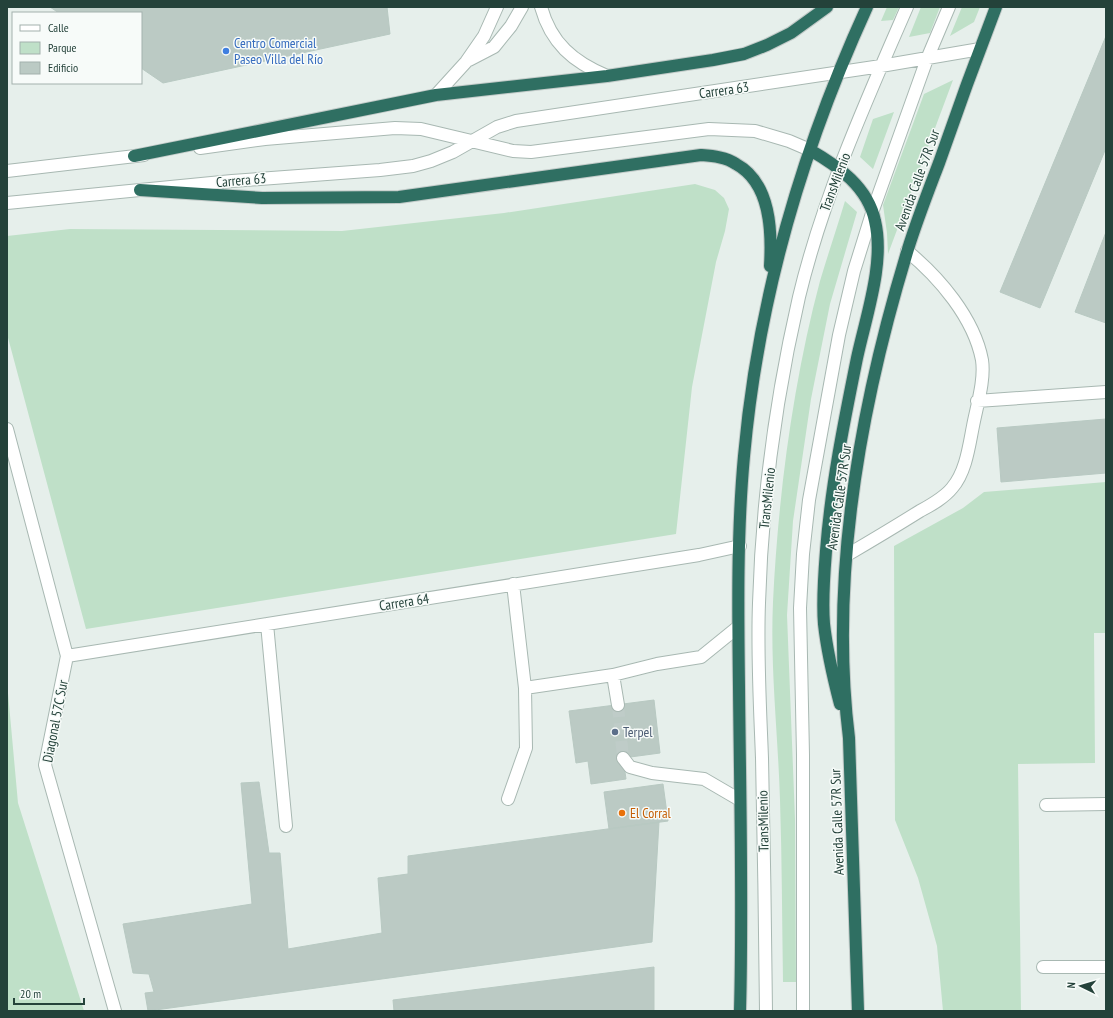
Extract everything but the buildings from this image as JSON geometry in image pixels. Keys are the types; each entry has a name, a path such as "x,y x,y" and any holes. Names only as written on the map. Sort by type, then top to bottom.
{"highway":[{"path":"134,156 436,95 607,76 744,54 791,33 827,7"},
{"path":"740,1011 742,945 738,627 744,457 756,358 767,300 783,237 810,150 838,73 867,7"},
{"name":"Avenida Calle 57R Sur","path":"858,1011 849,738 845,702 847,555 855,482 866,416 882,347 908,251 996,7"},
{"path":"810,150 840,169 854,183 872,210 878,240 877,259 839,452 828,529 823,584 824,624 831,671 849,738"},
{"path":"140,190 262,198 399,197 678,156 701,154 721,158 737,164 749,175 760,189 767,209 770,230 771,252 767,300"}],"street":[{"path":"436,95 466,62 484,36 497,7"},
{"path":"466,62 494,46 511,26 522,7"},
{"path":"541,7 544,18 554,38 569,55 587,68 607,76"},
{"name":"TransMilenio","path":"766,1011 758,650 763,536 772,454 787,354 817,230 881,66 907,7"},
{"path":"803,1011 803,755 800,608 803,554 818,444 839,335 854,271 872,210 927,59 949,7"},
{"name":"Carrera 63","path":"7,203 413,166 431,161 453,152 498,127 536,117 838,73 980,49"},
{"path":"7,171 265,139 395,128 421,129 512,151 531,152 675,132 709,129 735,129 755,131 776,136 810,150"},
{"path":"847,555 937,501 952,488 963,468 981,383 982,360 965,317 930,270 908,251"},
{"path":"977,401 1106,392"},
{"name":"Diagonal 57C Sur","path":"7,429 67,656 44,765 115,1011"},
{"name":"Carrera 64","path":"67,656 699,555 740,546"},
{"path":"508,799 526,748 525,688 513,584"},
{"path":"267,624 286,826"},
{"path":"525,688 613,675 657,664 701,657 738,627"},
{"path":"613,675 618,705"},
{"path":"623,758 630,767 645,771 704,779 740,800"},
{"path":"1046,805 1106,804"},
{"path":"1043,967 1106,967"}],"green space":[{"path":"887,7 899,7 893,20 881,21"},
{"path":"921,7 940,7 930,33 909,37"},
{"path":"962,7 980,7 974,22 950,36"},
{"path":"953,80 888,254 883,205 924,94"},
{"path":"894,112 873,169 860,157 873,119"},
{"path":"695,184 715,190 724,198 729,209 725,231 716,262 692,387 676,534 86,629 7,334 7,236 70,229 342,231 504,213"},
{"path":"845,201 857,212 830,304 811,399 793,521 787,615 795,819 796,982 783,982 780,800 773,676 772,626 775,562 788,440 802,359 820,281"},
{"path":"1106,482 1106,633 1094,633 1095,763 1018,764 1021,1011 943,1011 937,946 918,878 895,820 894,546 963,508 984,492"},
{"path":"7,682 18,803 84,1011 7,1011"}],"tunnel":[{"path":"618,705 623,758"}],"place":[{"name":"Centro Comercial Paseo Villa del Río","path":"226,51"},
{"name":"Terpel","path":"615,732"},
{"name":"El Corral","path":"622,813"}]}
